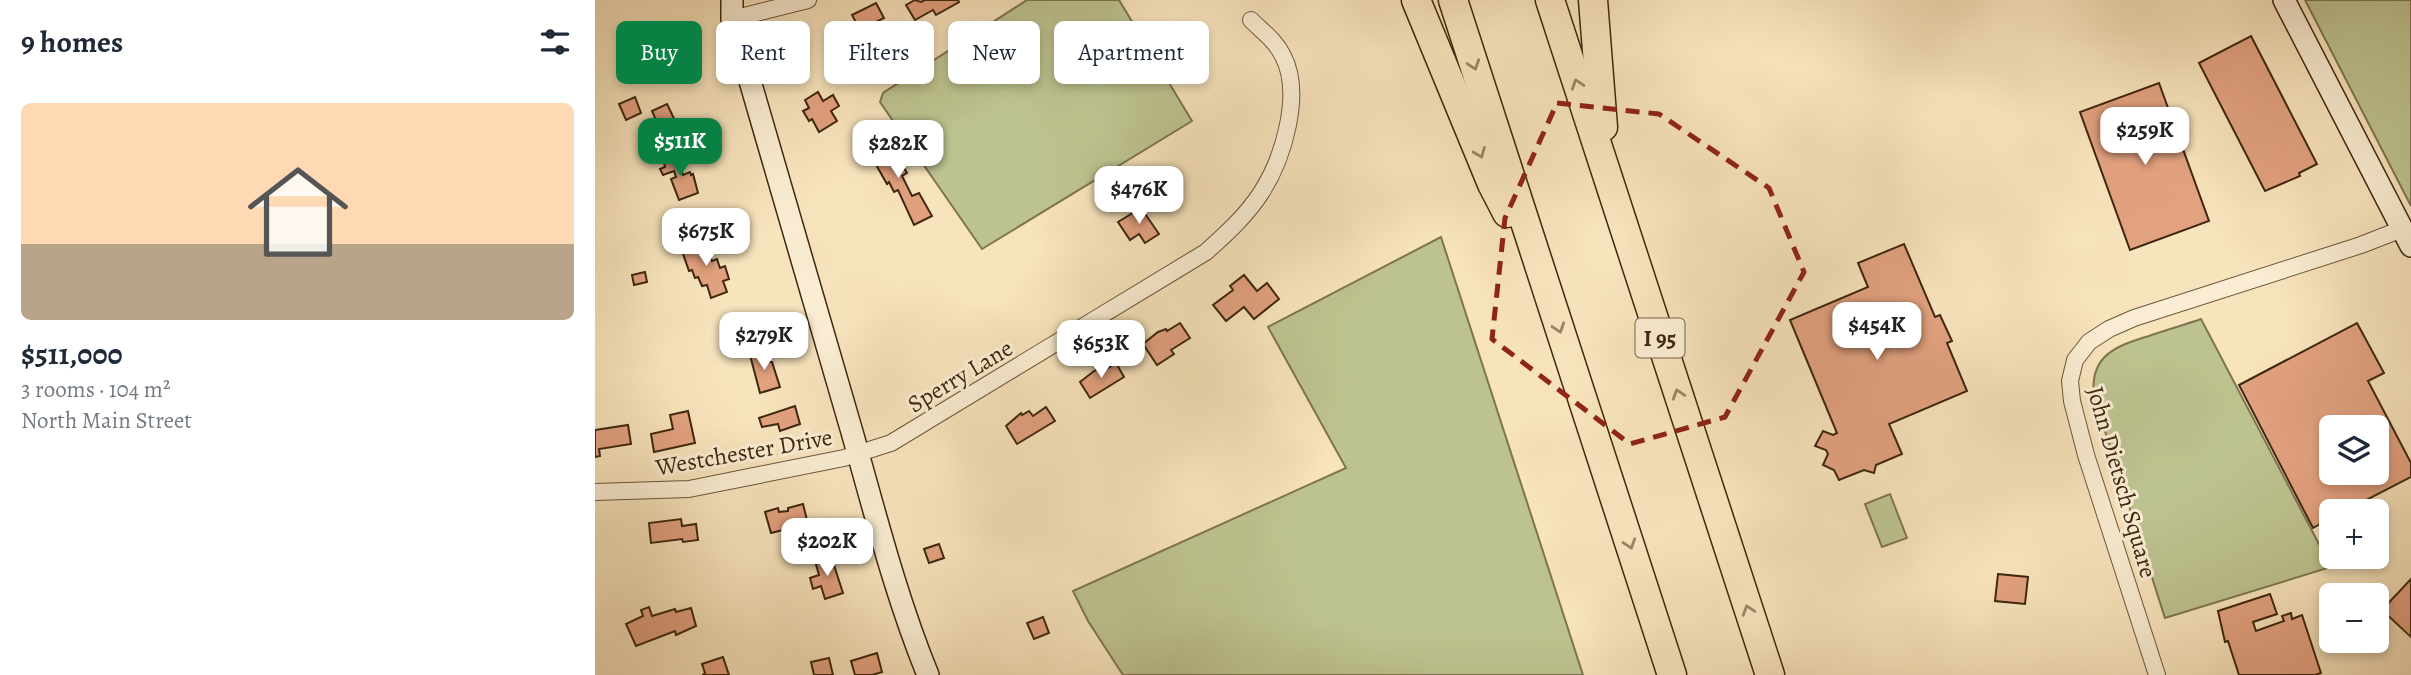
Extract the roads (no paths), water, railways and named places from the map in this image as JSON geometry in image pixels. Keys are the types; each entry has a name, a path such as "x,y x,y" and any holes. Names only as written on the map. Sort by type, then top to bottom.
{"highway":[{"path":"1416,0 1493,184 1546,287"},
{"path":"1453,0 1672,675"},
{"name":"I 95","path":"1550,0 1770,675"},
{"path":"1593,0 1608,179"}],"main road":[{"path":"719,0 732,9 858,454 912,633 928,675"},
{"path":"2284,0 2407,237"}],"street":[{"path":"732,9 808,0"},
{"name":"Sperry Lane","path":"858,454 891,443 910,433 1206,252 1234,226 1262,192 1278,159 1288,127 1291,97 1285,58 1278,46 1251,20"},
{"name":"John Dietsch Square","path":"2157,675 2079,428 2070,381 2075,360 2089,342 2134,318 2361,245 2407,237"},
{"name":"Westchester Drive","path":"595,492 689,489 858,454"}]}
